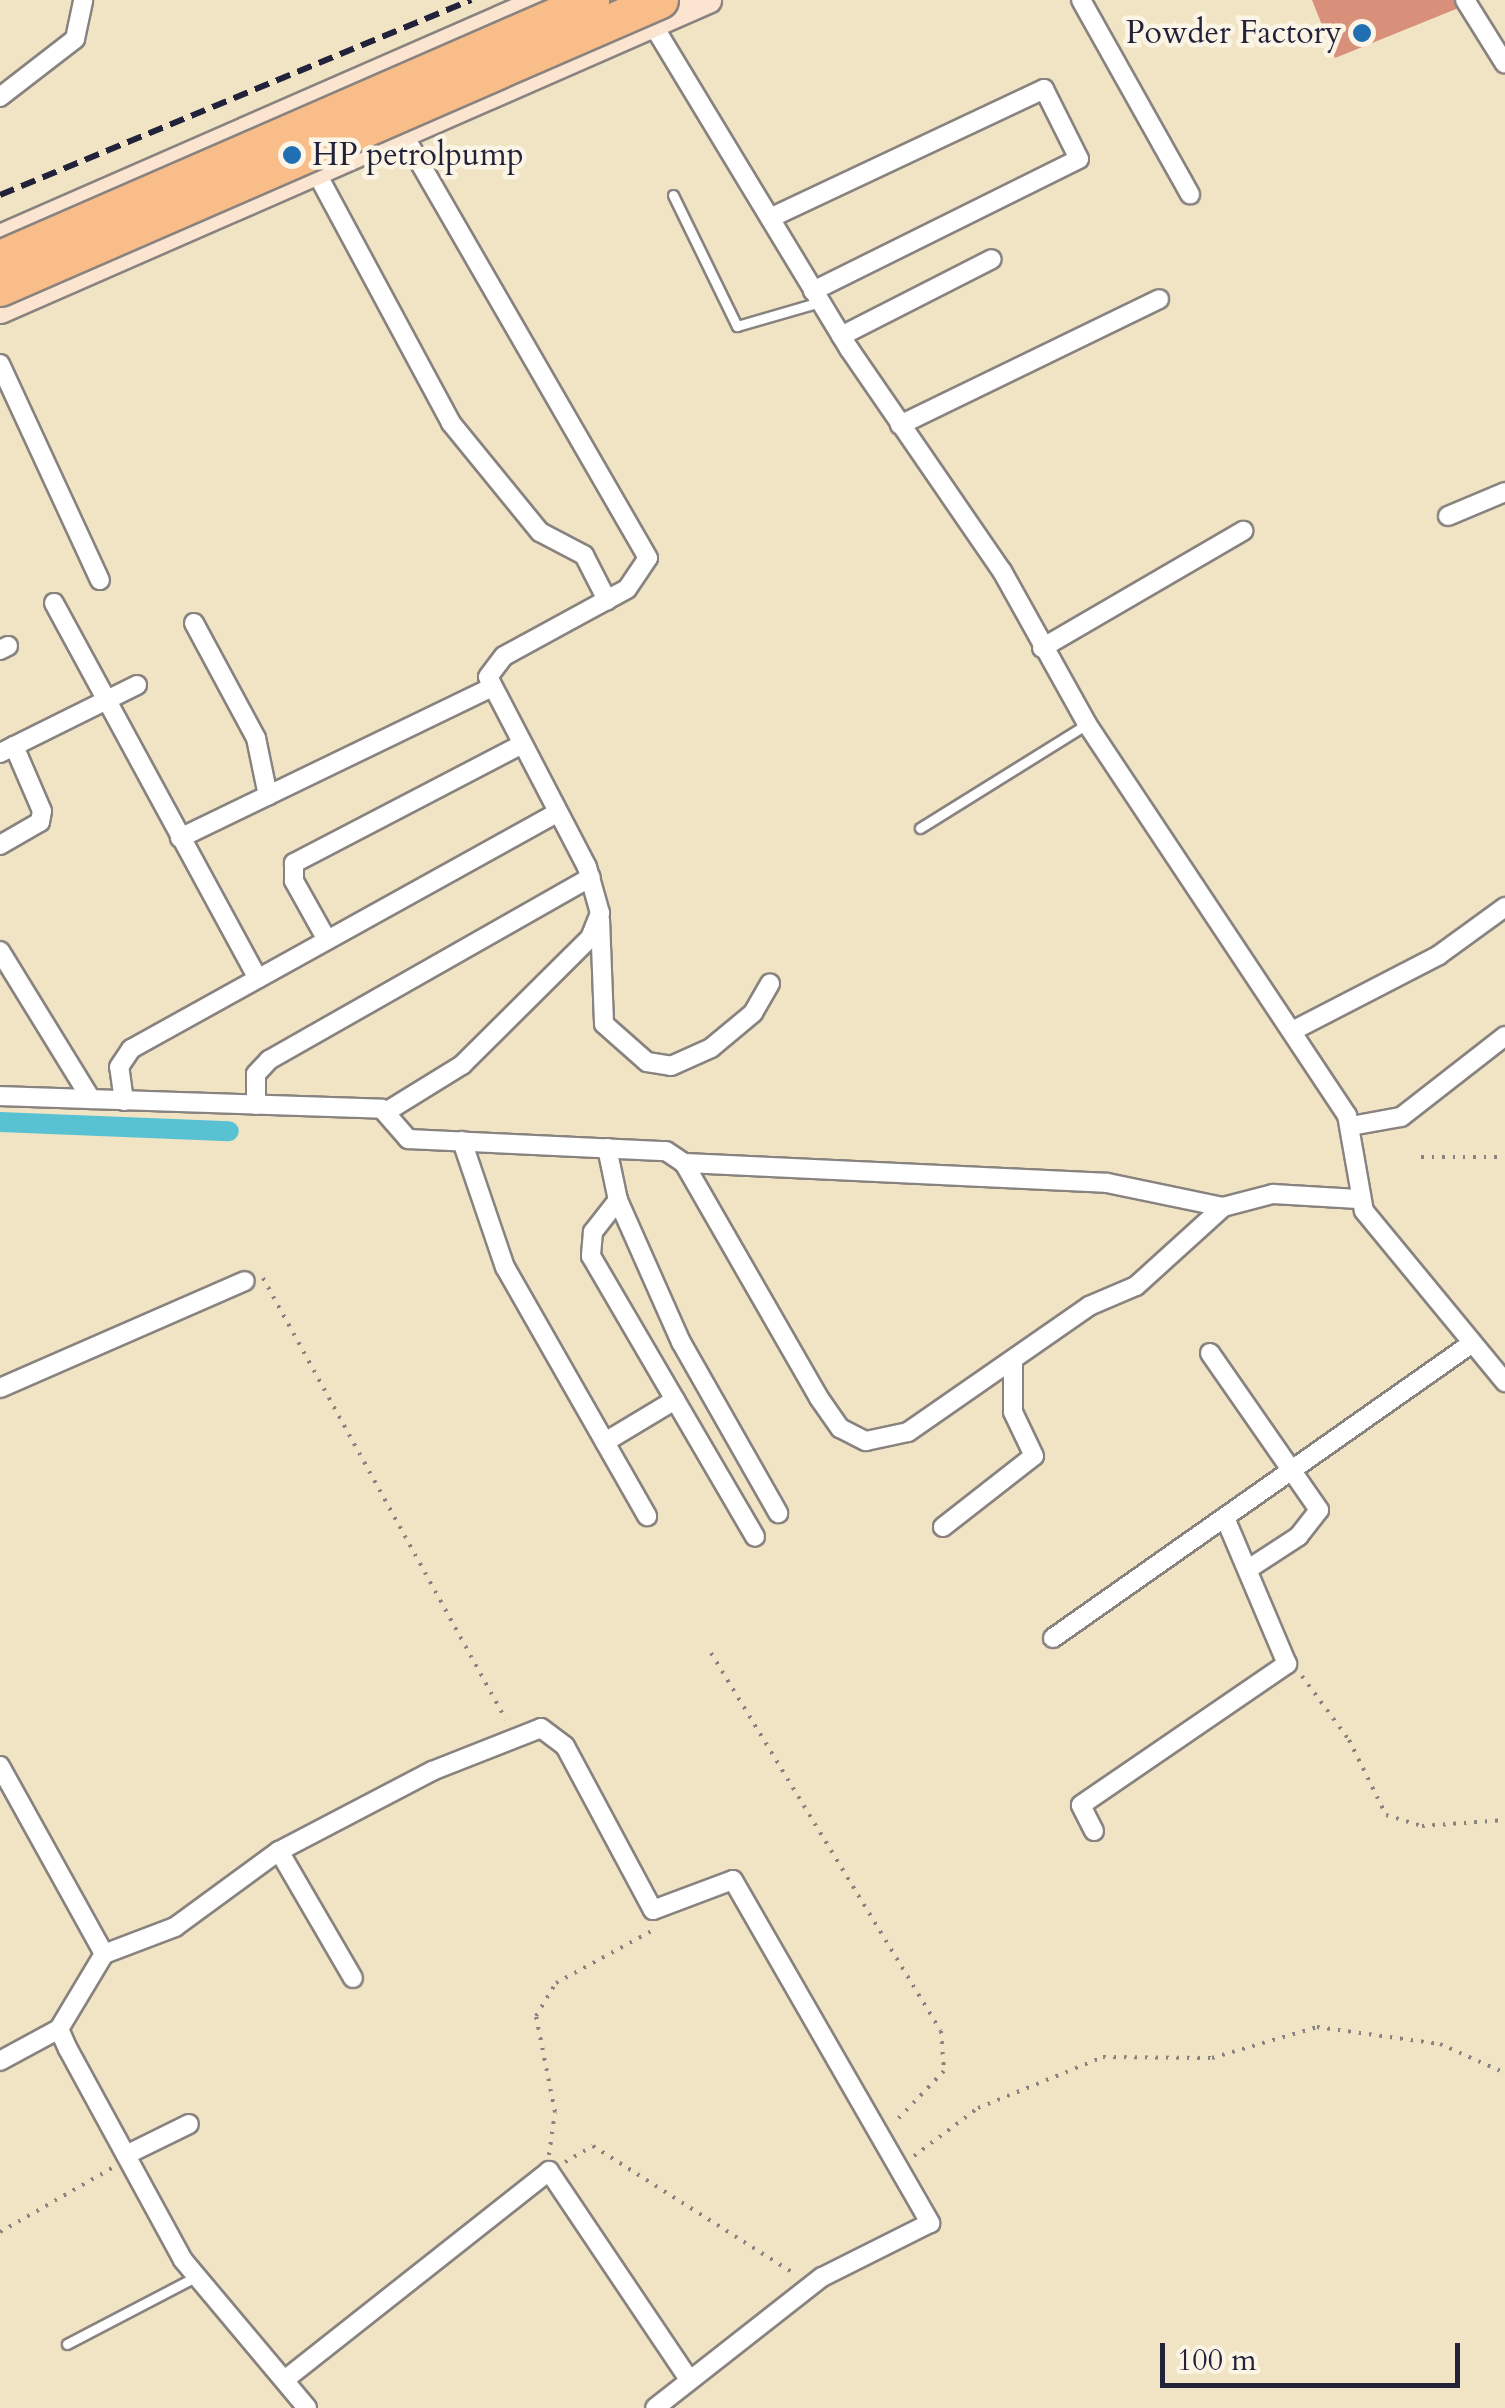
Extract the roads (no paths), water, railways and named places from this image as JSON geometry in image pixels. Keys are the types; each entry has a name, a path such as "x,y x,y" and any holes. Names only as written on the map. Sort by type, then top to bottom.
{"highway":[{"path":"0,258 591,0"},
{"path":"0,288 656,12"}],"street":[{"path":"0,97 75,39 83,0"},
{"path":"0,236 542,0"},
{"path":"0,310 404,134 656,12 708,0"},
{"path":"1081,0 1190,194"},
{"path":"1469,1 1505,64"},
{"path":"656,12 770,218 841,336 1002,571 1087,724 1351,1126 1358,1199 1468,1346 1505,1382"},
{"path":"770,218 1044,89 1078,159 817,296"},
{"path":"262,122 291,184"},
{"path":"180,838 488,689 504,656 607,600 647,569 642,542 404,134"},
{"path":"316,172 451,423 540,532 584,555 607,600"},
{"path":"841,336 992,259"},
{"path":"900,425 1159,299"},
{"path":"0,364 100,580"},
{"path":"1448,516 1505,492"},
{"path":"1042,648 1244,531"},
{"path":"54,602 258,978"},
{"path":"194,622 256,738 268,796"},
{"path":"0,846 42,811 7,749 103,695 137,685"},
{"path":"488,689 591,878 600,913 604,1024 647,1062 671,1066 712,1048 753,1013 770,984"},
{"path":"327,940 294,881 294,863 521,746"},
{"path":"124,1100 122,1057 558,813"},
{"path":"256,1105 256,1074 269,1060 591,878"},
{"path":"1292,1032 1439,956 1505,907"},
{"path":"394,1121 474,1054 568,966 600,913"},
{"path":"0,951 91,1100"},
{"path":"1351,1126 1401,1117 1505,1036"},
{"path":"0,1096 256,1105 394,1121 462,1141 666,1151 684,1163 819,1398 851,1436 880,1441 908,1432 1013,1360 1136,1286 1223,1207"},
{"path":"462,1141 506,1267 647,1516"},
{"path":"607,1148 618,1200 681,1342 778,1513"},
{"path":"684,1163 1107,1183 1223,1207 1272,1194 1358,1199"},
{"path":"618,1200 593,1232 591,1256 754,1537"},
{"path":"0,1388 244,1281"},
{"path":"1053,1638 1468,1346"},
{"path":"1210,1353 1296,1468 1319,1510 1299,1536 1250,1568"},
{"path":"943,1527 1034,1456 1013,1412 1013,1360"},
{"path":"605,1442 675,1400"},
{"path":"1094,1831 1081,1805 1286,1664 1250,1568 1225,1518"},
{"path":"0,2060 59,2029 104,1954 175,1927 279,1851 512,1735 554,1732 653,1910 723,1880 741,1887 903,2165 930,2223 812,2284 688,2378 655,2408"},
{"path":"0,1766 104,1954"},
{"path":"279,1851 352,1978"},
{"path":"59,2029 195,2277 286,2378 307,2408"},
{"path":"126,2156 189,2124"},
{"path":"286,2378 549,2171 688,2378"}],"lane":[{"path":"673,195 738,326 817,296"},
{"path":"920,828 1087,724"},
{"path":"66,2344 195,2277"}],"waterway":[{"path":"0,1122 229,1131"}],"railway":[{"path":"0,195 471,0"}],"place":[{"name":"Powder Factory","path":"1362,33"},
{"name":"HP petrolpump","path":"292,155"}]}
